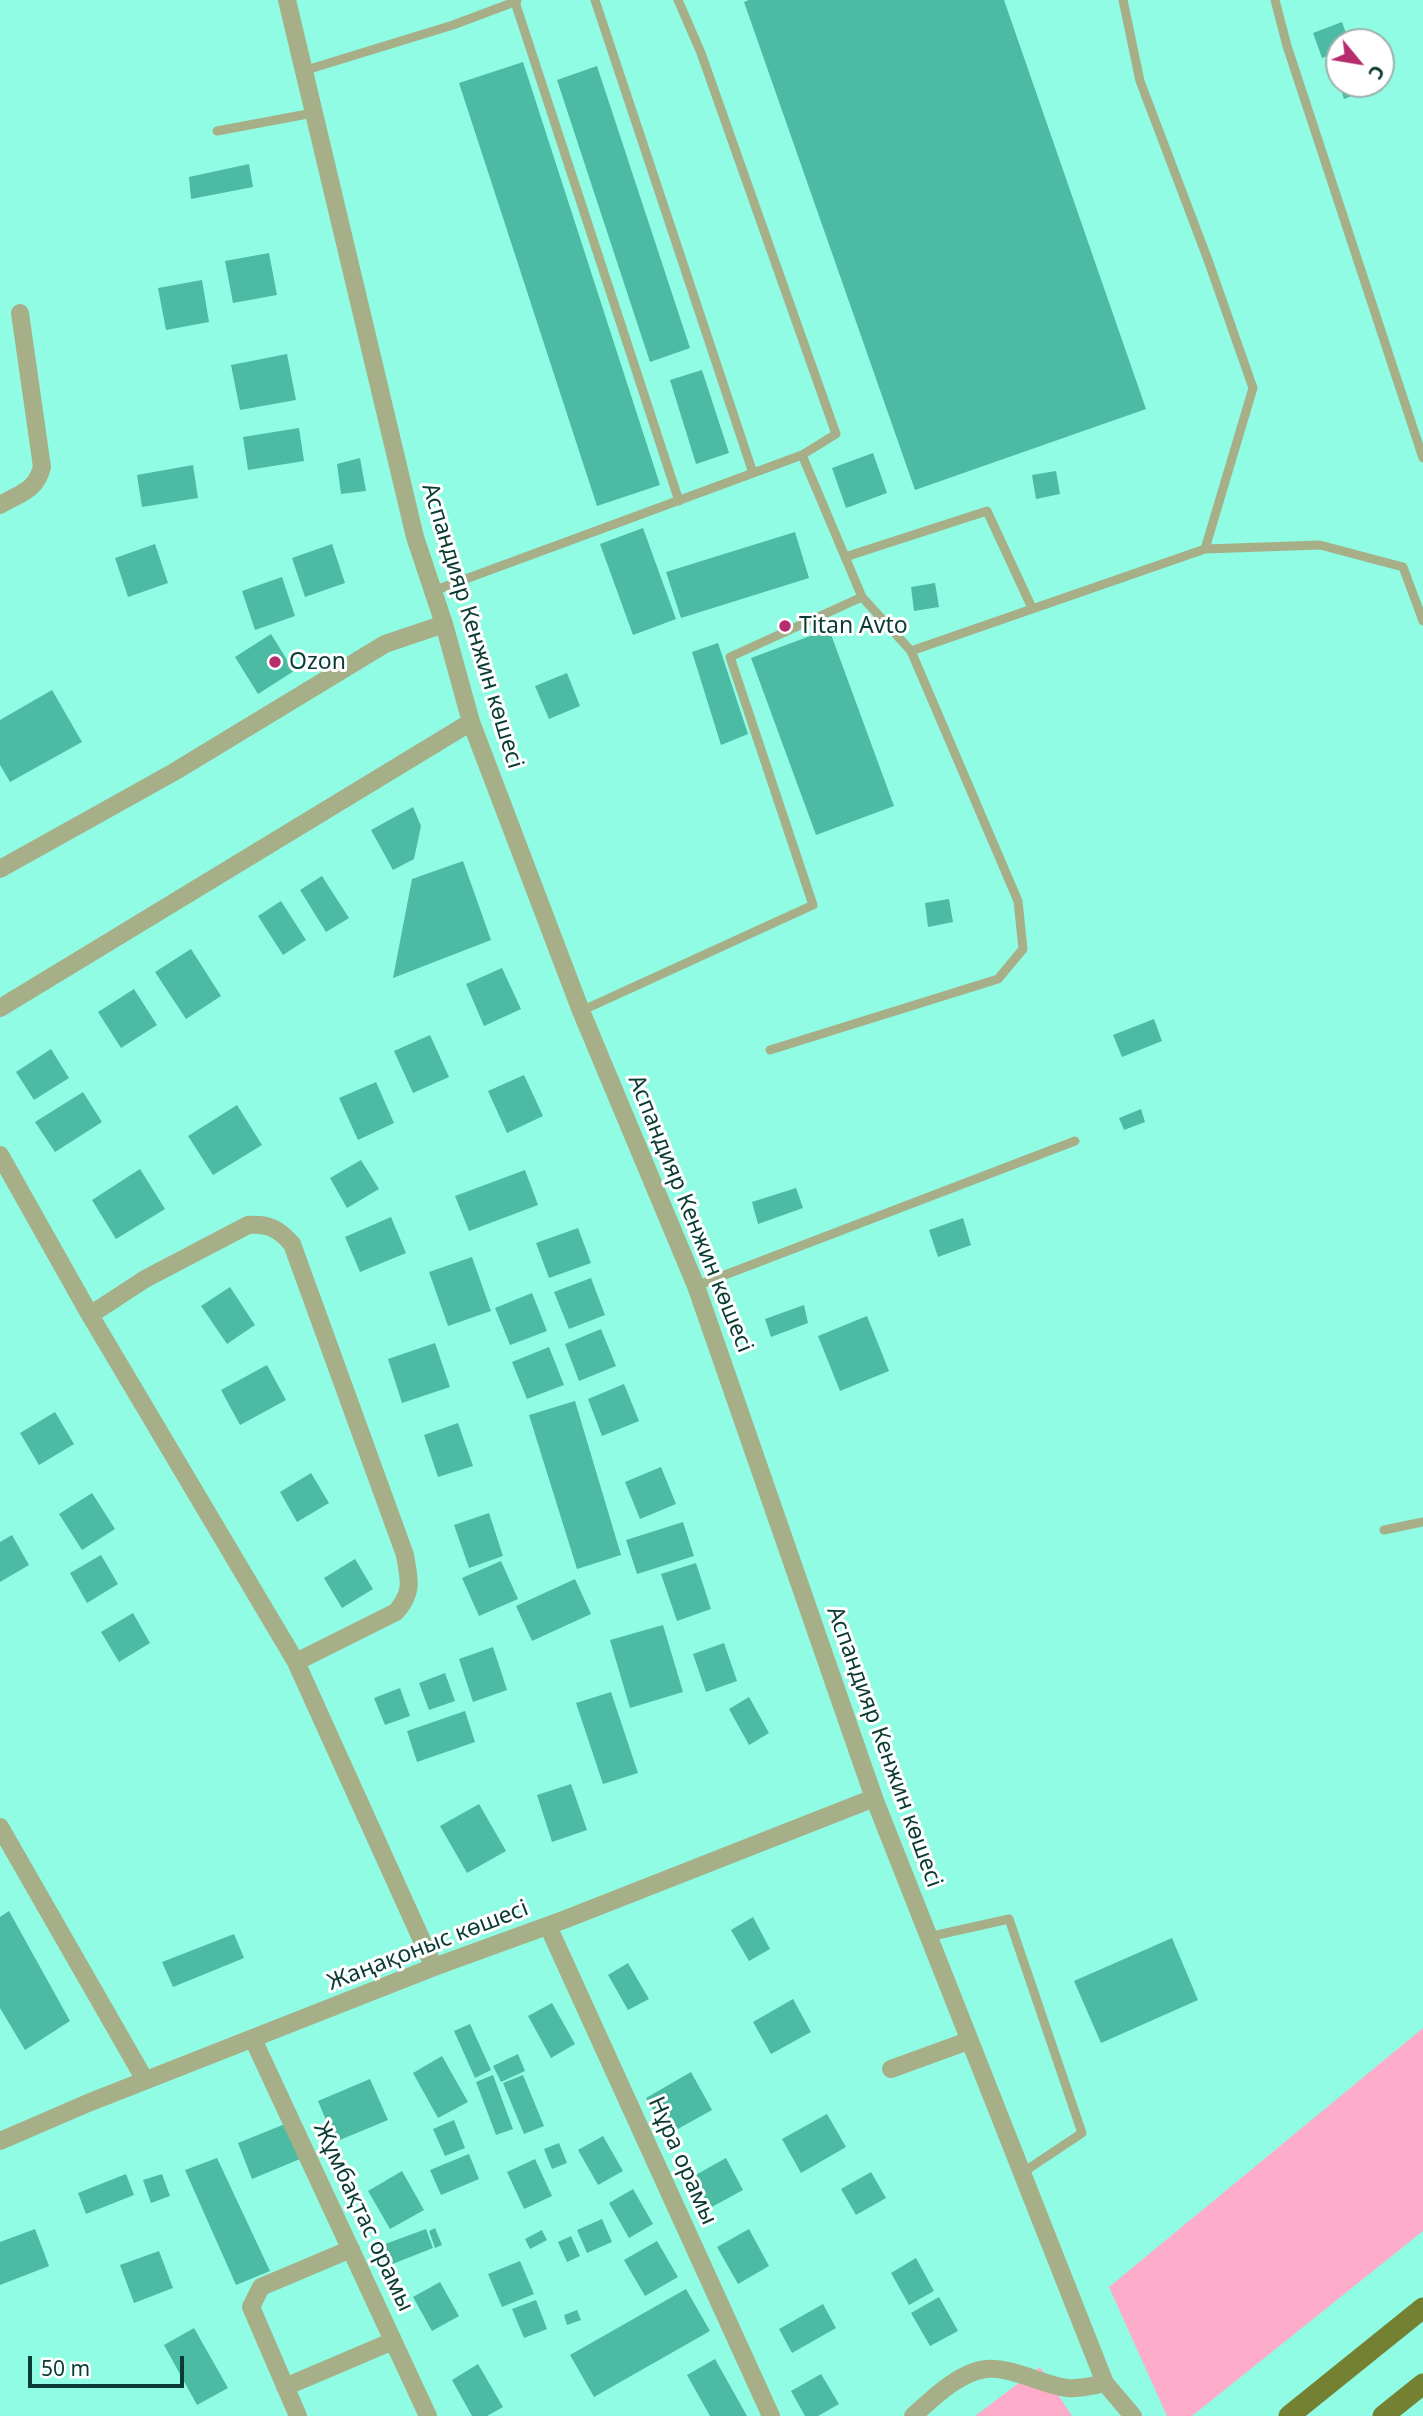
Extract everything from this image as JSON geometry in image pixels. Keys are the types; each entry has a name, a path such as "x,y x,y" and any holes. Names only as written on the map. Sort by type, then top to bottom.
{"main road":[{"path":"1289,2416 1423,2308"},
{"path":"1383,2416 1423,2384"}],"street":[{"name":"Аспандияр Кенжин көшесі","path":"287,0 415,537 444,624 471,722 581,1011 696,1286 874,1798 968,2042 1105,2383 1133,2416"},
{"path":"0,505 27,491 39,481 43,467 20,313"},
{"path":"0,869 174,772 386,644 444,624"},
{"path":"0,1008 471,722"},
{"path":"0,1155 90,1315 296,1662 434,1967"},
{"path":"90,1315 145,1279 248,1225 272,1227 282,1232 292,1244 405,1555 410,1586 406,1600 396,1612 296,1662"},
{"name":"Жаңақоныс көшесі","path":"0,2141 145,2080 874,1798"},
{"path":"0,1827 145,2080"},
{"name":"Нұра орамы","path":"548,1926 771,2416"},
{"name":"Жұмбақтас орамы","path":"253,2039 428,2416"},
{"path":"891,2069 968,2042"},
{"path":"298,2416 251,2307 261,2287 351,2249"},
{"path":"285,2386 393,2341"},
{"path":"913,2416 943,2390 968,2374 985,2369 999,2369 1067,2388 1105,2383"}],"lane":[{"path":"595,0 753,473"},
{"path":"433,591 802,455 836,434 701,53 678,0"},
{"path":"1123,0 1140,81 1253,388 1205,549"},
{"path":"1275,0 1287,46 1423,458"},
{"path":"303,71 453,25 517,1 679,501"},
{"path":"217,131 313,113"},
{"path":"771,1049 998,979 1023,949 1018,901 911,651 862,597 802,455"},
{"path":"845,556 987,511 1031,608"},
{"path":"911,651 1205,549 1320,545 1403,567 1423,621"},
{"path":"581,1011 813,905 730,657 862,597"},
{"path":"696,1286 1075,1141"},
{"path":"1384,1530 1423,1522"},
{"path":"927,1937 1009,1919 1082,2133 1021,2174"}],"shaded area":[{"path":"1423,2028 1423,2231 1192,2416 1167,2416 1109,2287"},
{"path":"1040,2367 1072,2416 975,2416"}],"building":[{"path":"1004,0 1146,409 915,490 744,2"},
{"path":"1342,22 1344,28 1326,28"},
{"path":"1325,28 1325,57 1322,58 1313,33"},
{"path":"523,62 660,485 597,506 459,83"},
{"path":"597,66 690,348 650,362 557,80"},
{"path":"249,164 253,187 191,199 189,177"},
{"path":"269,253 277,295 233,303 225,261"},
{"path":"202,280 209,322 166,330 158,288"},
{"path":"287,354 296,400 240,410 231,365"},
{"path":"702,370 729,453 696,464 670,380"},
{"path":"299,428 304,461 248,470 243,437"},
{"path":"873,453 887,493 846,508 832,468"},
{"path":"360,458 366,491 341,494 337,464"},
{"path":"193,465 198,498 142,507 137,475"},
{"path":"1056,471 1060,494 1036,499 1032,475"},
{"path":"643,528 676,619 633,635 600,544"},
{"path":"795,532 809,578 681,618 666,572"},
{"path":"155,544 168,583 128,597 115,558"},
{"path":"332,544 345,583 305,597 292,558"},
{"path":"282,577 295,616 255,630 242,591"},
{"path":"935,583 939,607 914,611 911,587"},
{"path":"829,629 894,806 816,835 751,658"},
{"path":"271,634 294,671 258,694 235,657"},
{"path":"718,643 748,734 721,745 692,652"},
{"path":"567,673 580,706 549,719 535,686"},
{"path":"52,690 82,742 10,782 0,765 0,720"},
{"path":"413,807 421,826 414,859 393,870 371,830"},
{"path":"463,861 491,940 393,978 412,879"},
{"path":"322,876 349,918 326,932 300,890"},
{"path":"949,899 953,922 928,927 925,903"},
{"path":"281,901 306,940 283,955 258,916"},
{"path":"191,949 221,996 186,1019 155,972"},
{"path":"502,968 521,1009 484,1026 466,984"},
{"path":"134,989 157,1025 121,1048 98,1012"},
{"path":"1154,1019 1162,1041 1122,1057 1113,1035"},
{"path":"430,1035 449,1077 413,1093 394,1051"},
{"path":"51,1049 69,1078 34,1100 16,1072"},
{"path":"524,1075 543,1116 507,1133 488,1091"},
{"path":"376,1082 394,1123 358,1140 339,1098"},
{"path":"83,1092 102,1122 55,1152 35,1122"},
{"path":"237,1105 262,1145 213,1175 188,1136"},
{"path":"1141,1109 1145,1122 1124,1130 1119,1118"},
{"path":"361,1160 379,1189 347,1208 330,1178"},
{"path":"140,1169 165,1209 116,1239 92,1200"},
{"path":"525,1170 538,1205 469,1231 455,1196"},
{"path":"796,1188 803,1208 758,1224 752,1202"},
{"path":"391,1217 406,1253 360,1272 345,1237"},
{"path":"963,1218 971,1245 938,1257 929,1230"},
{"path":"578,1228 591,1263 549,1278 536,1243"},
{"path":"472,1257 491,1311 448,1326 429,1272"},
{"path":"591,1278 605,1315 569,1329 554,1292"},
{"path":"230,1287 255,1325 227,1344 201,1306"},
{"path":"532,1293 547,1331 510,1345 495,1308"},
{"path":"804,1305 808,1323 771,1337 765,1319"},
{"path":"867,1316 889,1371 840,1391 818,1336"},
{"path":"601,1329 616,1366 579,1381 565,1344"},
{"path":"435,1343 450,1387 402,1403 388,1359"},
{"path":"549,1347 564,1385 527,1399 512,1362"},
{"path":"267,1365 286,1400 240,1425 221,1390"},
{"path":"624,1384 639,1421 602,1436 588,1399"},
{"path":"575,1401 621,1555 577,1569 529,1415"},
{"path":"55,1412 74,1444 39,1465 20,1433"},
{"path":"458,1423 473,1466 438,1477 424,1435"},
{"path":"661,1467 676,1504 640,1519 625,1482"},
{"path":"311,1473 329,1503 297,1522 280,1492"},
{"path":"92,1493 115,1529 82,1550 59,1514"},
{"path":"489,1513 503,1556 469,1568 454,1525"},
{"path":"683,1522 694,1556 637,1574 626,1540"},
{"path":"12,1535 29,1565 0,1582 0,1542"},
{"path":"101,1555 118,1584 87,1603 70,1573"},
{"path":"355,1559 373,1589 342,1608 324,1578"},
{"path":"501,1561 518,1599 479,1616 462,1578"},
{"path":"696,1563 711,1609 677,1621 661,1574"},
{"path":"575,1579 591,1614 532,1641 516,1606"},
{"path":"133,1613 150,1643 119,1662 101,1632"},
{"path":"663,1625 683,1692 630,1708 610,1640"},
{"path":"724,1643 737,1681 706,1692 693,1654"},
{"path":"493,1647 507,1690 473,1702 459,1659"},
{"path":"445,1673 455,1701 429,1710 419,1683"},
{"path":"400,1688 410,1716 385,1725 374,1698"},
{"path":"611,1692 638,1773 603,1784 576,1703"},
{"path":"749,1697 769,1733 749,1745 729,1709"},
{"path":"465,1711 475,1742 417,1762 407,1731"},
{"path":"571,1784 587,1830 552,1842 537,1795"},
{"path":"479,1804 506,1851 467,1873 440,1826"},
{"path":"9,1911 70,2021 25,2050 0,2008 0,1917"},
{"path":"753,1917 770,1949 749,1961 731,1930"},
{"path":"234,1934 244,1958 173,1987 162,1962"},
{"path":"1172,1938 1198,2000 1101,2043 1074,1981"},
{"path":"628,1963 649,1999 628,2010 608,1975"},
{"path":"793,1999 811,2032 771,2054 753,2022"},
{"path":"552,2003 575,2044 551,2058 528,2016"},
{"path":"470,2024 491,2070 475,2078 454,2031"},
{"path":"518,2054 525,2071 501,2082 493,2066"},
{"path":"442,2056 468,2102 438,2118 413,2073"},
{"path":"691,2072 712,2110 667,2135 646,2098"},
{"path":"493,2075 513,2129 496,2135 476,2082"},
{"path":"523,2075 544,2126 524,2134 503,2083"},
{"path":"370,2079 388,2120 335,2142 318,2101"},
{"path":"827,2114 846,2147 801,2173 782,2139"},
{"path":"454,2120 465,2148 445,2156 433,2129"},
{"path":"285,2124 300,2159 252,2179 238,2143"},
{"path":"603,2136 623,2171 598,2185 578,2150"},
{"path":"559,2143 567,2163 552,2169 544,2149"},
{"path":"469,2154 479,2179 441,2195 430,2170"},
{"path":"217,2158 270,2271 236,2285 185,2170"},
{"path":"726,2158 743,2190 710,2208 692,2177"},
{"path":"535,2159 552,2196 524,2209 507,2172"},
{"path":"402,2171 424,2210 390,2229 368,2191"},
{"path":"871,2172 886,2198 856,2215 841,2189"},
{"path":"126,2174 134,2195 86,2214 78,2193"},
{"path":"162,2174 170,2196 151,2203 143,2180"},
{"path":"633,2189 653,2224 629,2238 609,2203"},
{"path":"602,2219 612,2242 587,2253 577,2230"},
{"path":"435,2228 442,2245 435,2248 429,2231"},
{"path":"35,2229 49,2266 0,2285 0,2242"},
{"path":"426,2229 433,2248 385,2267 377,2247"},
{"path":"749,2229 769,2266 738,2284 717,2247"},
{"path":"542,2230 547,2240 530,2249 525,2239"},
{"path":"571,2236 580,2256 567,2262 558,2242"},
{"path":"657,2241 678,2277 645,2296 624,2260"},
{"path":"159,2251 173,2288 134,2303 120,2265"},
{"path":"916,2258 934,2291 909,2305 891,2273"},
{"path":"520,2261 534,2294 502,2307 488,2274"},
{"path":"440,2282 459,2316 432,2331 413,2297"},
{"path":"686,2289 710,2331 594,2397 570,2355"},
{"path":"939,2297 958,2331 930,2346 911,2313"},
{"path":"536,2300 547,2329 524,2338 512,2309"},
{"path":"823,2304 836,2328 792,2353 779,2329"},
{"path":"577,2310 581,2320 567,2325 564,2315"},
{"path":"194,2328 228,2388 197,2405 164,2345"},
{"path":"715,2359 747,2416 710,2416 687,2375"},
{"path":"478,2364 503,2407 487,2416 472,2416 452,2380"},
{"path":"821,2374 839,2404 818,2416 805,2416 791,2391"}],"place":[{"name":"Titan Avto","path":"785,626"},
{"name":"Ozon","path":"275,662"}]}
